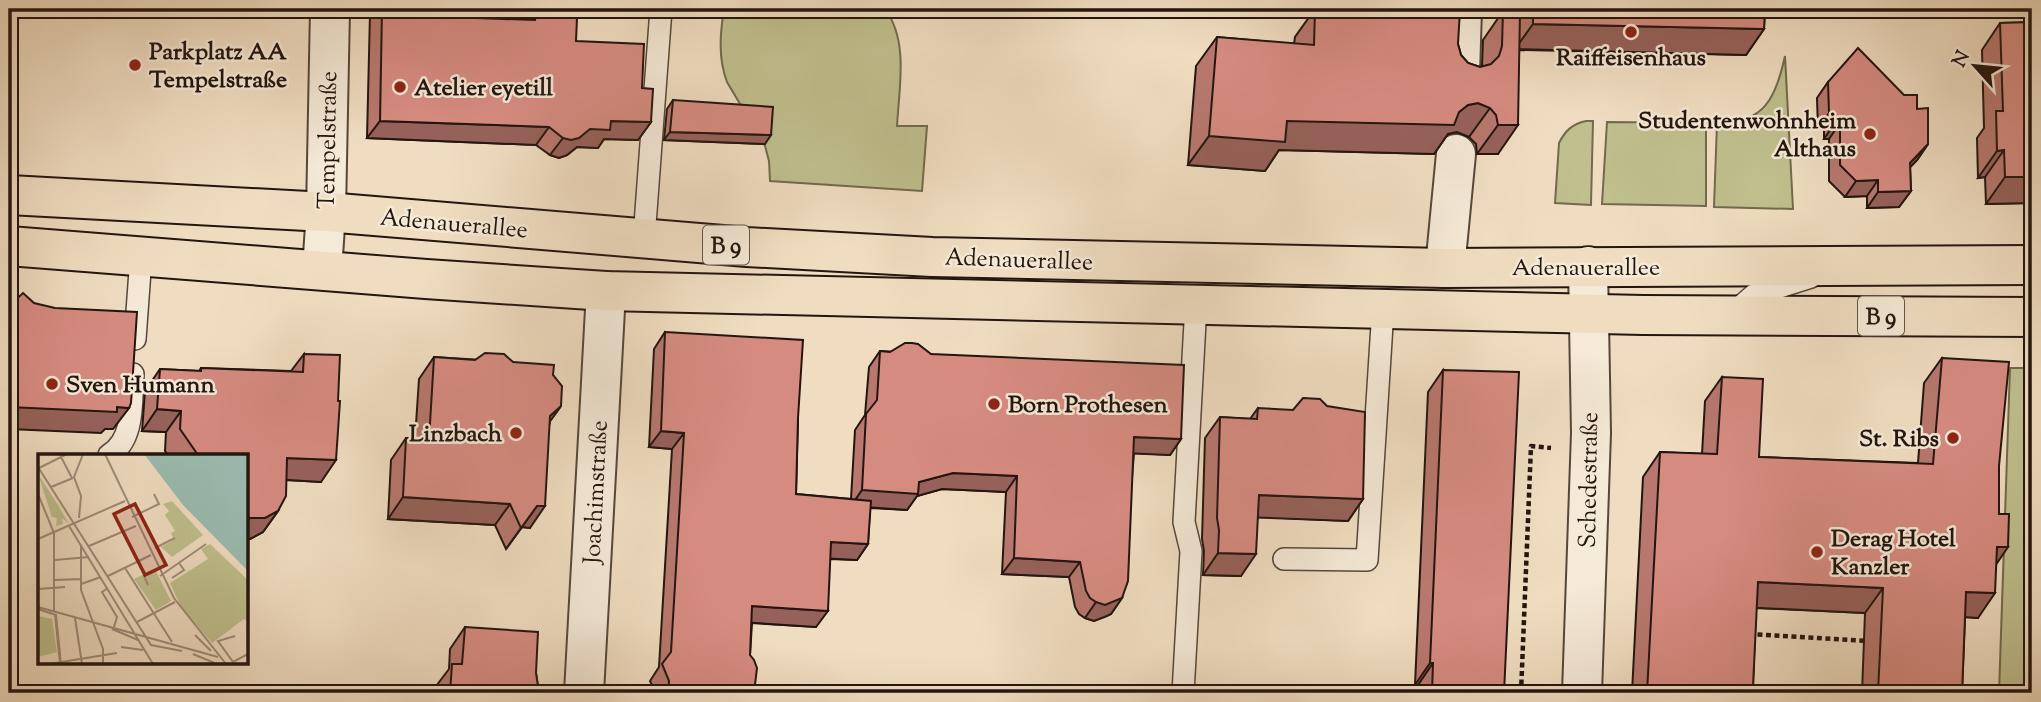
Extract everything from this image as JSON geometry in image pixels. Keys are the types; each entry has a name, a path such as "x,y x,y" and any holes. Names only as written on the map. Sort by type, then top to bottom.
{"main road":[{"name":"Adenauerallee","path":"9,195 326,212 747,247 932,257 1445,268 2032,265"},
{"name":"Adenauerallee","path":"9,246 606,291 1729,316 2032,317"}],"street":[{"name":"Tempelstraße","path":"323,270 330,9"},
{"path":"1460,74 1462,9"},
{"path":"1445,268 1455,154"},
{"name":"Schedestraße","path":"1582,693 1591,451 1588,266"},
{"name":"Joachimstraße","path":"583,693 606,291"}],"lane":[{"path":"644,239 661,9"},
{"path":"111,454 117,451 129,428 141,257"},
{"path":"1729,316 1754,295 1847,266"},
{"path":"1183,693 1191,551 1184,522 1196,304"},
{"path":"1284,559 1367,560 1383,309"}],"path":[{"path":"1521,693 1531,446 1591,451"},
{"path":"1747,634 1882,642"}],"shaded area":[{"path":"724,9 885,9 897,35 900,50 897,126 927,126 922,191 770,181 765,146 724,73 721,46"},
{"path":"1785,56 1793,209 1714,207 1717,123 1746,119 1765,106 1777,84"},
{"path":"1586,121 1593,121 1591,205 1555,203 1559,143 1570,129"},
{"path":"1607,122 1706,123 1706,206 1602,204"},
{"path":"2010,368 2032,368 2032,693 1999,693"}],"building":[{"path":"382,9 449,9 449,17 535,20 536,16 577,18 576,41 644,44 642,88 653,89 651,122 611,121 610,130 590,129 579,138 571,140 563,138 549,127 380,121"},
{"path":"1315,9 1460,10 1458,44 1461,55 1468,63 1480,67 1491,64 1499,56 1502,46 1503,11 1520,11 1518,125 1498,125 1496,115 1490,108 1478,103 1468,105 1459,112 1454,125 1287,121 1285,142 1209,136 1217,37 1314,45"},
{"path":"1533,9 1765,9 1764,29 1533,24"},
{"path":"2032,22 2032,177 2005,177 2004,150 1997,151 1996,111 2003,111 2000,23"},
{"name":"Studentenwohnheim Althaus","path":"1858,48 1904,95 1917,95 1917,109 1928,108 1928,144 1910,163 1911,191 1878,192 1878,180 1856,181 1840,165 1840,123 1835,123 1835,113 1829,113 1828,82"},
{"path":"673,100 773,107 771,135 670,132"},
{"path":"23,293 34,303 55,308 137,312 129,408 117,407 117,412 9,407 9,306"},
{"path":"665,332 803,340 796,494 871,501 868,544 831,542 828,611 752,606 750,655 757,668 754,693 668,693 669,681 662,664 671,652 684,433 661,431"},
{"path":"905,343 918,344 931,354 1184,365 1181,439 1134,437 1128,581 1122,598 1105,605 1090,598 1080,562 1014,558 1017,476 953,473 919,482 918,494 862,490 866,414 877,400 880,351 890,352"},
{"path":"485,353 504,354 513,362 554,365 553,375 562,386 561,406 550,416 545,506 537,506 521,528 510,504 403,497 406,438 429,440 434,357 475,360"},
{"path":"304,354 340,355 336,460 287,458 286,496 278,511 265,518 250,518 248,454 197,454 180,429 181,411 157,409 160,369 303,372"},
{"path":"1942,358 2009,362 1999,466 1999,514 2009,514 2008,547 1997,547 1995,593 1966,592 1962,693 1878,693 1883,588 1758,582 1753,686 1761,687 1761,693 1647,693 1660,452 1717,454 1722,377 1763,379 1759,457 1933,464"},
{"path":"1443,370 1519,372 1504,693 1432,693 1433,663 1430,663"},
{"path":"1303,398 1320,399 1327,406 1365,412 1363,499 1259,495 1256,554 1218,553 1220,417 1257,419 1258,408 1293,410"},
{"path":"465,627 538,632 536,673 539,693 450,693 452,664 462,664"}],"place":[{"name":"Raiffeisenhaus","path":"1631,32"},
{"name":"Parkplatz AA Tempelstraße","path":"135,65"},
{"name":"Atelier eyetill","path":"400,87"},
{"name":"Studentenwohnheim Althaus","path":"1870,134"},
{"name":"Sven Humann","path":"52,384"},
{"name":"Born Prothesen","path":"994,404"},
{"name":"Linzbach","path":"516,433"},
{"name":"St. Ribs","path":"1953,438"},
{"name":"Derag Hotel Kanzler","path":"1817,552"}]}
